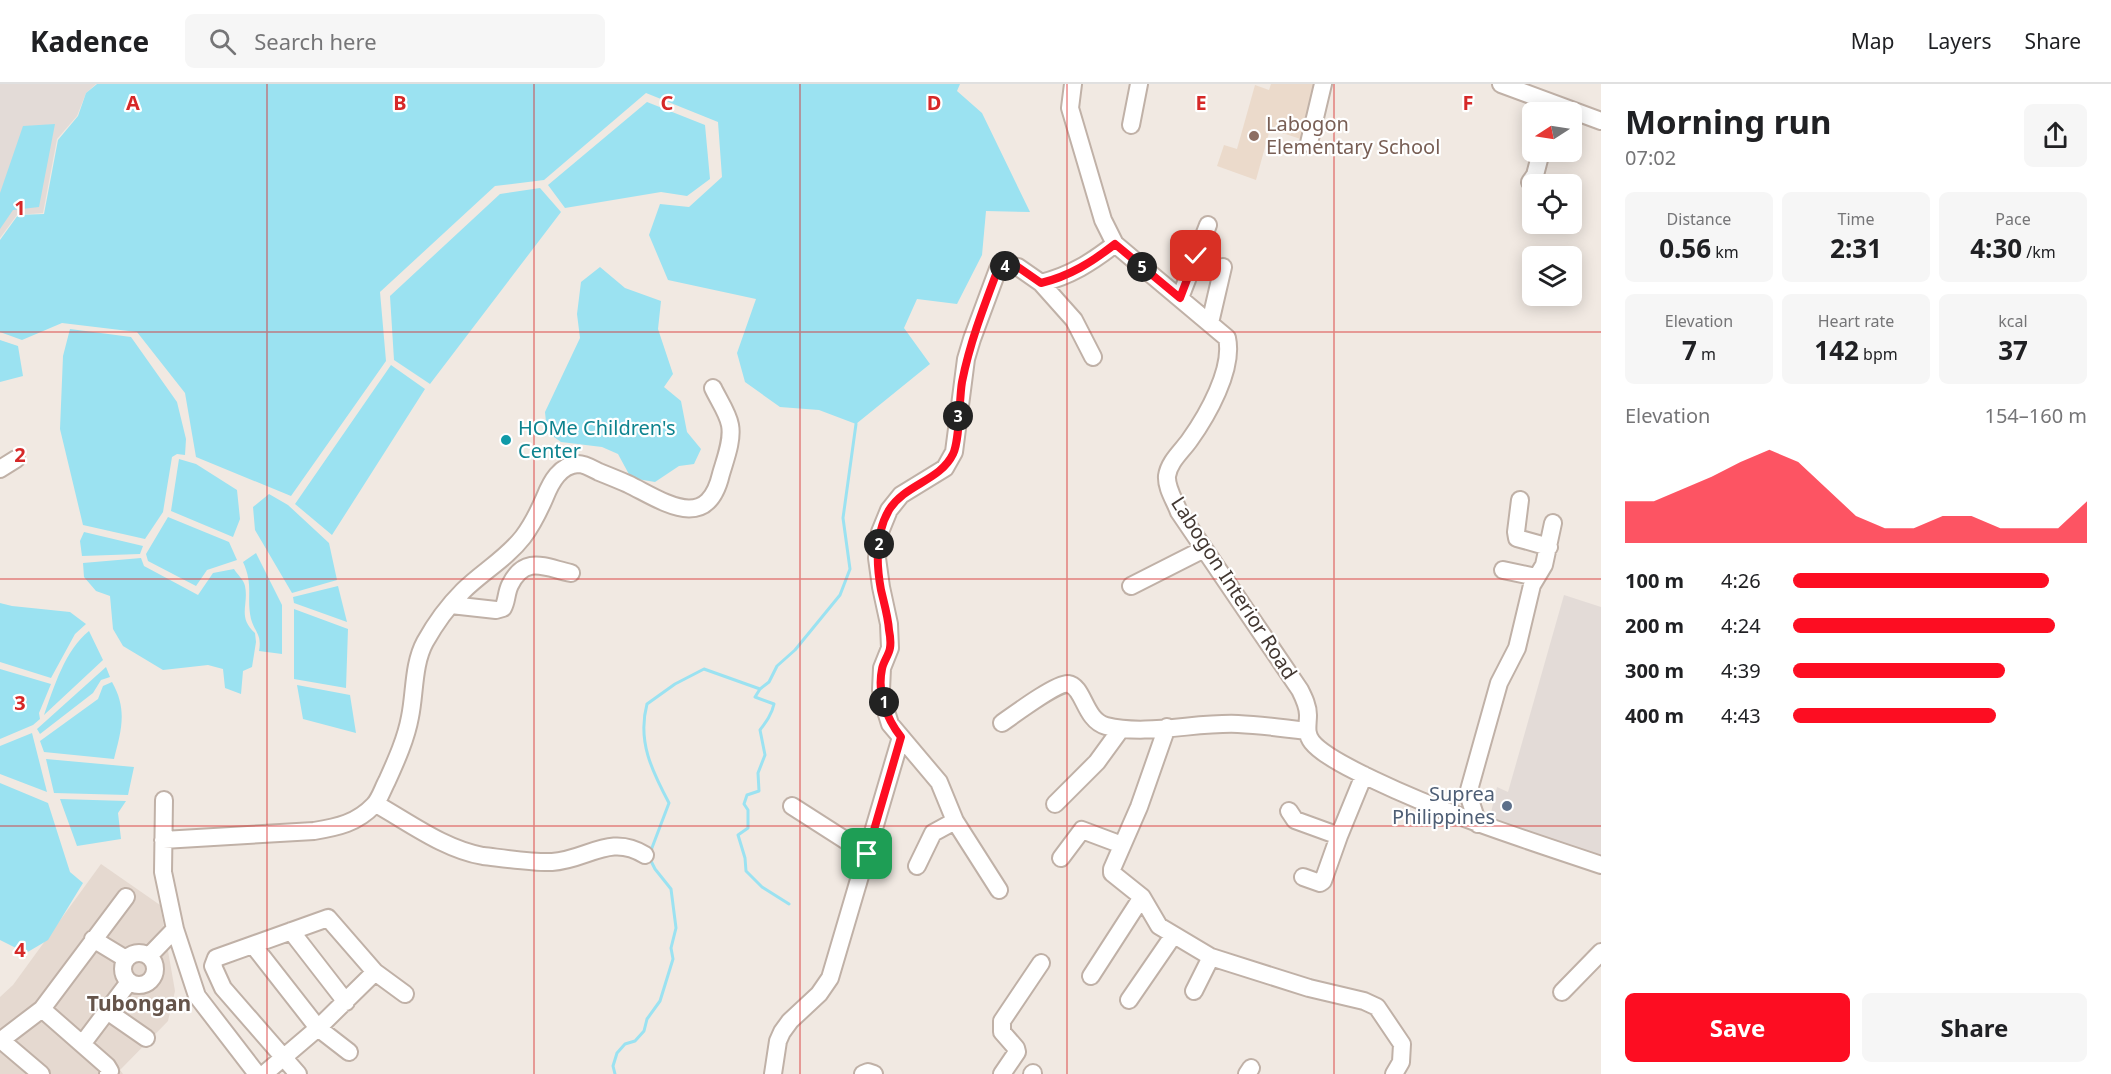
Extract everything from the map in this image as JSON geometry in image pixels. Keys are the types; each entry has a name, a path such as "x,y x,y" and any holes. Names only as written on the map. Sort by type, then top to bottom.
{"street":[{"name":"Labogon Interior Road","path":"1073,84 1070,108 1103,220 1115,244 1227,338 1226,373 1190,440 1172,463 1167,476 1168,485 1179,512 1300,690 1306,702 1307,731"},
{"path":"1131,125 1139,84"},
{"path":"1309,143 1323,84"},
{"path":"1502,84 1541,102"},
{"path":"1582,116 1601,121"},
{"path":"1180,298 1208,225"},
{"path":"1041,283 1074,272 1091,263 1115,244"},
{"path":"999,890 956,821 939,782 890,724 882,690 882,668 890,648 889,624 880,587 877,558 880,532 889,510 901,495 945,468 954,452 966,359 998,269 1008,265 1018,267 1041,283 1074,320 1093,357"},
{"path":"1210,323 1223,267"},
{"path":"163,840 333,828 352,823 376,804 398,757 410,719 423,644 464,590 507,555 523,536 538,513 556,477 569,466 580,464 628,484 676,508 690,509 709,500 718,486 729,443 730,425 713,388"},
{"path":"0,469 16,459"},
{"path":"1520,500 1517,538 1549,547"},
{"path":"1478,824 1469,790 1499,683 1517,648 1532,585 1544,565 1553,523"},
{"path":"1131,585 1204,549"},
{"path":"451,605 496,610 503,608 510,585 526,567 535,564 571,573"},
{"path":"1503,570 1536,577"},
{"path":"1002,723 1052,690 1067,683 1071,684 1082,698 1096,722 1121,729 1238,724 1307,731 1312,742 1341,763 1424,803 1478,824 1601,865"},
{"path":"1167,728 1139,807 1112,873 1142,897 1159,926 1211,957 1309,988 1364,1001 1377,1007 1402,1044 1401,1062 1394,1074"},
{"path":"1055,804 1097,762 1121,729"},
{"path":"772,1074 778,1041 782,1032 790,1021 819,994 830,978 901,737"},
{"path":"1303,878 1320,883 1323,881 1364,775"},
{"path":"164,800 163,872 175,929 197,996 254,1072 282,1058 318,1028 375,972"},
{"path":"376,804 460,851 552,862 616,846 627,846 645,855"},
{"path":"792,806 867,854"},
{"path":"1289,811 1295,820 1339,836"},
{"path":"917,866 933,833 956,821"},
{"path":"1061,858 1082,830 1122,845"},
{"path":"41,1074 0,1041 42,1010 126,897"},
{"path":"1091,976 1142,897"},
{"path":"298,1074 223,988 213,966 216,958 328,918 375,972 405,994"},
{"path":"149,956 175,929"},
{"path":"291,931 346,1002"},
{"path":"1129,1000 1173,936"},
{"path":"93,939 126,959"},
{"path":"253,945 318,1028 348,1052"},
{"path":"1562,992 1601,952"},
{"path":"141,953 149,956 154,963 155,972 152,980 145,985 129,982 124,975 123,967 126,959 133,954 141,953"},
{"path":"1194,991 1211,957"},
{"path":"1002,1074 1017,1052 1002,1032 1002,1021 1041,963"},
{"path":"82,1043 129,982"},
{"path":"42,1010 110,1069 109,1074"},
{"path":"107,1011 146,1038"},
{"path":"863,1074 874,1074"}],"shaded area":[{"path":"0,84 96,84 86,93 77,116 57,139 43,213 17,215 0,238"},
{"name":"Labogon Elementary School","path":"1271,84 1317,84 1313,143 1270,129 1256,180 1217,166 1224,145 1237,149 1255,85 1269,90"},
{"path":"1564,595 1601,607 1601,860 1489,821 1497,787 1508,792"},
{"path":"101,864 160,905 175,991 168,1021 120,1070 123,1074 0,1074 0,997 13,985"}],"water":[{"path":"97,84 960,84 957,91 982,113 1030,212 986,211 982,255 957,304 917,299 904,328 930,364 856,424 819,410 780,407 745,382 737,353 756,299 668,280 649,235 660,204 689,207 722,177 718,122 646,93 544,180 495,186 380,292 386,361 291,496 196,457 185,393 137,332 62,323 22,340 0,332 0,240 18,215 44,214 58,140 78,116 86,93"},
{"path":"647,102 705,125 710,179 687,196 661,192 565,208 548,185"},
{"path":"55,124 39,207 13,210 0,229 0,193 23,126"},
{"path":"540,188 561,212 430,384 394,360 390,296 500,194"},
{"path":"600,267 625,288 661,301 658,329 673,374 664,387 681,401 687,432 701,449 694,464 679,466 655,482 631,478 618,454 602,447 561,442 547,432 545,412 580,338 577,314 581,282"},
{"path":"70,329 131,337 177,402 186,439 185,455 177,454 172,457 163,512 145,539 83,525 60,429 63,356"},
{"path":"0,340 18,346 23,376 0,382"},
{"path":"391,365 425,389 332,535 295,504"},
{"path":"179,459 196,464 237,490 240,519 233,537 171,511"},
{"path":"269,494 288,505 329,543 337,580 292,593 255,530 253,507"},
{"path":"168,517 229,542 237,560 207,570 196,586 148,561 146,554"},
{"path":"84,532 143,546 140,554 82,556 80,541"},
{"path":"256,553 282,605 282,654 259,651 260,641 251,619 249,585 243,562"},
{"path":"141,558 144,566 198,595 213,573 234,569 242,579 246,593 246,622 255,633 256,642 252,667 243,671 241,694 225,688 223,669 208,665 163,670 123,646 113,629 110,596 96,591 84,577 83,563"},
{"path":"338,586 347,622 294,603 293,597"},
{"path":"0,603 70,612 86,624 75,634 51,678 0,662"},
{"path":"294,609 348,629 346,688 294,679"},
{"path":"89,631 103,660 44,715 56,681 67,659 73,648"},
{"path":"106,667 110,677 101,680 93,693 40,734 37,729"},
{"path":"0,669 51,684 39,713 40,719 33,725 0,739"},
{"path":"112,682 122,711 121,730 114,759 44,752 40,741 98,699 103,686"},
{"path":"297,685 350,695 356,733 303,719"},
{"path":"32,733 47,792 0,774 0,746"},
{"path":"46,759 134,767 128,795 54,793"},
{"path":"0,783 48,803 70,872 83,883 48,940 26,953 0,940"},
{"path":"60,799 126,801 118,813 121,839 77,846"}],"waterway":[{"path":"650,853 669,803 652,767 645,743 644,718 647,704 675,684 704,669 760,689 769,682 777,666 795,650 840,595 850,569 843,518 856,424"},
{"path":"760,689 755,697 774,704 760,730 765,755 758,773 759,791 747,795 744,804 748,810 748,828 738,835 745,858 746,871 762,887 789,904"},
{"path":"615,1074 613,1066 617,1053 625,1044 635,1041 644,1031 647,1019 660,1001 673,959 671,948 676,928 671,889 650,859"}],"place":[{"name":"Labogon Elementary School","path":"1254,136"},
{"name":"HOMe Children's Center","path":"506,440"},
{"name":"Suprea Philippines","path":"1507,806"}],"district":[{"name":"Tubongan","path":"139,1004"}],"route":[{"path":"867,854 901,737 890,724 882,690 882,668 890,648 889,624 880,587 877,558 880,532 889,510 901,495 945,468 954,452 966,359 998,269 1008,265 1018,267 1041,283 1074,272 1091,263 1115,244 1180,298 1196,256"}]}
